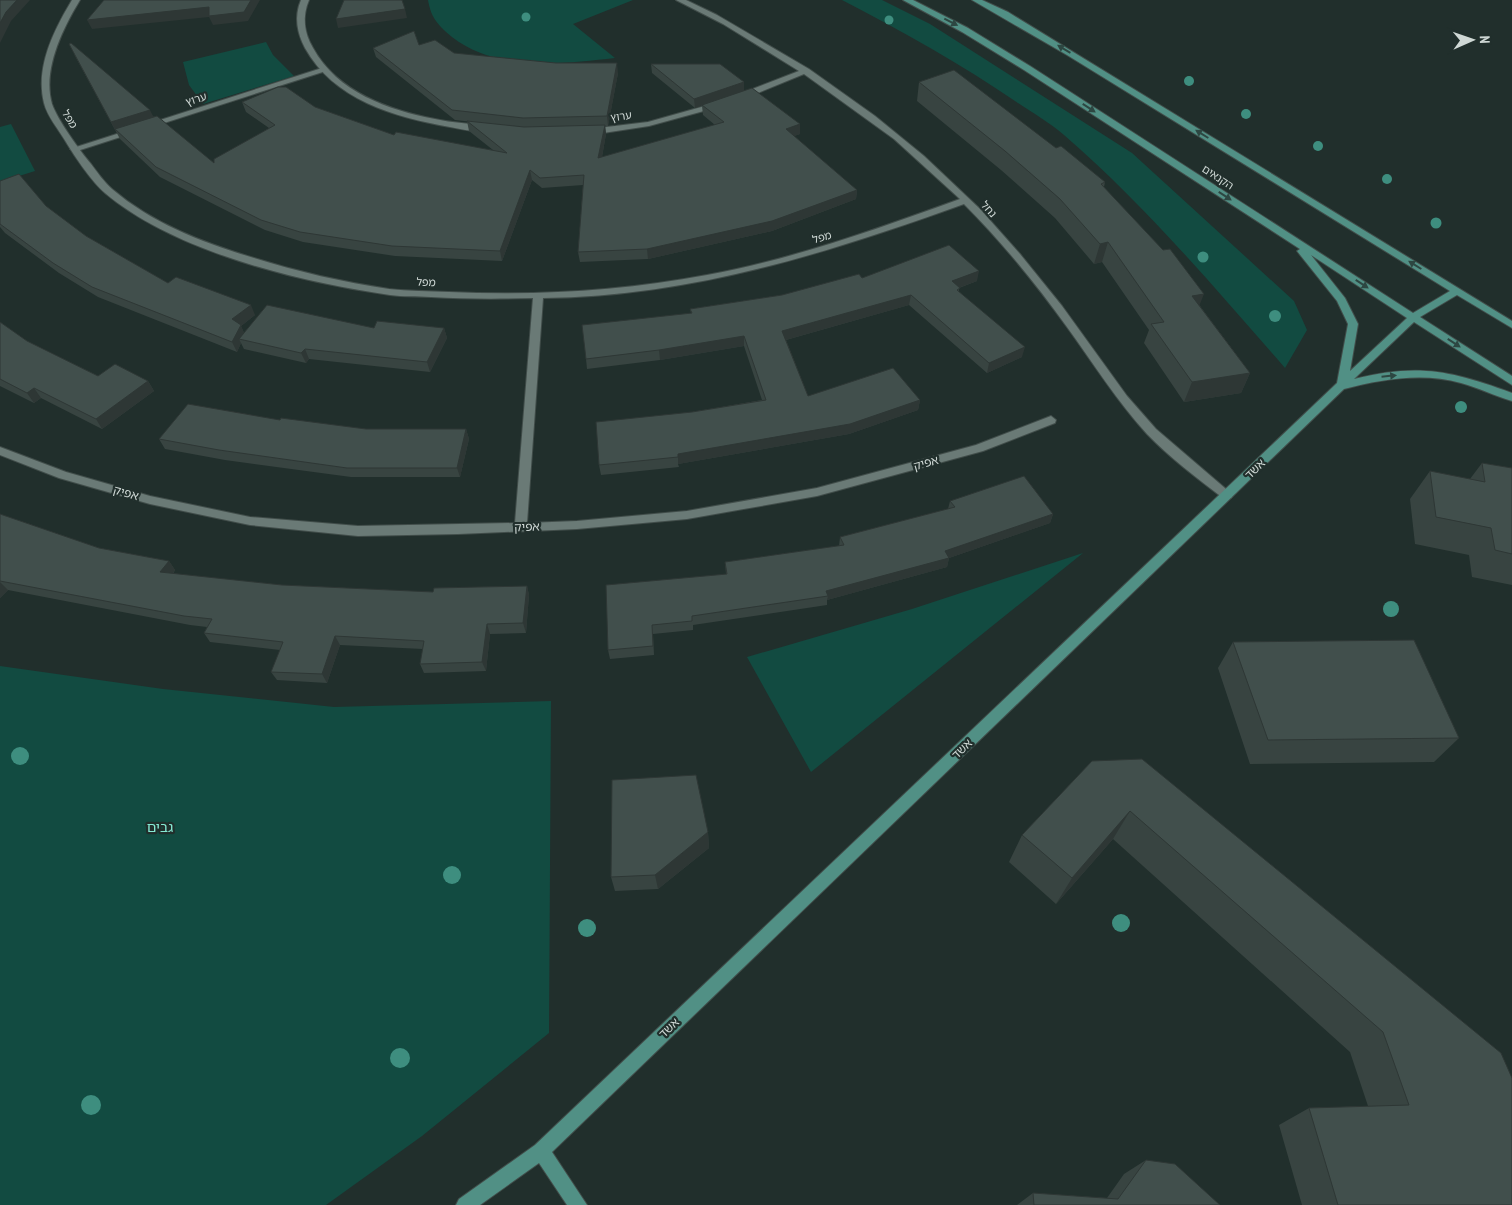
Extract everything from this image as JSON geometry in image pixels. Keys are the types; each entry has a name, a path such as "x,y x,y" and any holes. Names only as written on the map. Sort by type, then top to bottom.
{"main road":[{"name":"הקנאים","path":"907,0 965,30 1027,68 1512,381"},
{"path":"976,0 1005,14 1070,53 1512,325"},
{"path":"1291,238 1342,300 1353,324 1342,386 1373,377 1406,374 1435,375 1460,379 1512,397"},
{"name":"אשד","path":"465,1205 541,1151 1413,317 1457,291"},
{"path":"541,1151 578,1205"}],"street":[{"name":"מפל","path":"76,0 62,23 48,58 46,83 48,104 74,149 106,190 150,221 212,248 299,275 391,292 476,296 633,290 708,278 788,259 869,235 966,200"},
{"path":"304,0 301,28 311,56 333,78 368,102 402,114 461,126 490,129"},
{"name":"נחל","path":"680,0 746,35 806,71 867,114 966,200 1046,292 1116,388 1151,431 1180,459 1227,495"},
{"name":"ערוץ","path":"74,149 325,70"},
{"name":"ערוץ","path":"580,132 649,124 729,100 806,71"},
{"path":"521,528 538,295"},
{"name":"אפיק","path":"0,451 63,475 150,500 250,521 358,531 521,528 687,515 817,492 979,448 1051,420"}],"green space":[{"path":"428,0 633,0 573,24 615,58 574,62 530,63 509,61 489,56 470,48 452,37 439,25 433,16"},
{"path":"842,0 882,0 930,24 1132,153 1294,301 1307,330 1285,368 1151,218 1064,135 953,61"},
{"path":"266,42 273,55 294,76 203,104 189,85 183,62"},
{"path":"11,124 35,171 0,182 0,127"},
{"path":"1083,553 811,772 747,657 912,609"},
{"path":"0,666 163,689 334,707 551,701 549,1033 422,1136 326,1205 0,1205"}],"building":[{"path":"0,0 17,0 6,12 0,23"},
{"path":"104,0 251,0 244,12 209,16 209,7 87,20"},
{"path":"344,0 402,0 405,9 336,19"},
{"path":"414,31 419,45 435,40 454,53 556,63 617,63 607,116 523,118 452,110 373,48"},
{"path":"71,43 150,110 111,122 69,44"},
{"path":"651,64 720,64 744,82 694,99"},
{"path":"954,70 1056,148 1061,146 1105,182 1101,184 1163,250 1170,249 1204,294 1192,296 1250,373 1192,382 1151,324 1164,322 1108,242 1100,244 1060,199 1005,151 919,82"},
{"path":"278,87 286,87 315,107 394,135 396,132 507,153 467,121 524,127 605,125 598,158 724,122 702,105 752,88 800,124 786,129 857,190 772,221 647,249 578,252 584,175 540,178 530,170 500,251 392,246 300,232 261,220 156,167 115,129 157,116 214,163 214,159 275,125 242,102"},
{"path":"19,174 46,206 86,236 168,283 176,277 251,305 232,319 241,325 232,342 92,287 53,263 0,224 0,181"},
{"path":"949,245 979,271 952,281 960,288 957,290 1025,347 989,363 911,295 782,331 808,396 893,368 920,400 850,424 678,454 678,457 599,465 596,422 692,412 766,400 744,336 659,350 586,359 582,325 692,313 690,309 782,295 859,274 862,278"},
{"path":"267,305 374,328 377,321 444,328 427,362 305,349 301,353 239,339"},
{"path":"0,322 27,341 98,376 115,364 148,381 96,419 34,388 27,393 0,379"},
{"path":"188,404 280,420 281,418 366,429 466,429 457,468 347,468 219,450 159,439"},
{"path":"1482,463 1512,468 1512,554 1495,550 1491,528 1436,517 1430,471 1485,482"},
{"path":"1024,476 1053,514 945,551 949,558 826,591 828,596 692,616 692,621 652,625 653,646 608,650 606,585 727,574 725,562 844,545 840,537 955,507 950,501"},
{"path":"0,514 99,548 169,561 160,572 282,585 433,592 434,588 527,586 523,623 487,624 482,662 420,664 424,641 335,636 322,674 271,672 283,642 204,633 212,619 184,616 0,581"},
{"path":"1414,640 1459,738 1268,740 1233,642"},
{"path":"1142,759 1501,1053 1512,1078 1512,1205 1338,1205 1309,1108 1409,1105 1383,1032 1130,811 1072,878 1022,835 1092,761"},
{"path":"696,775 708,832 655,875 611,877 612,780"},
{"path":"1146,1160 1175,1164 1220,1205 1034,1205 1033,1193 1118,1199"}],"district":[{"name":"גבים","path":"160,827"}]}
